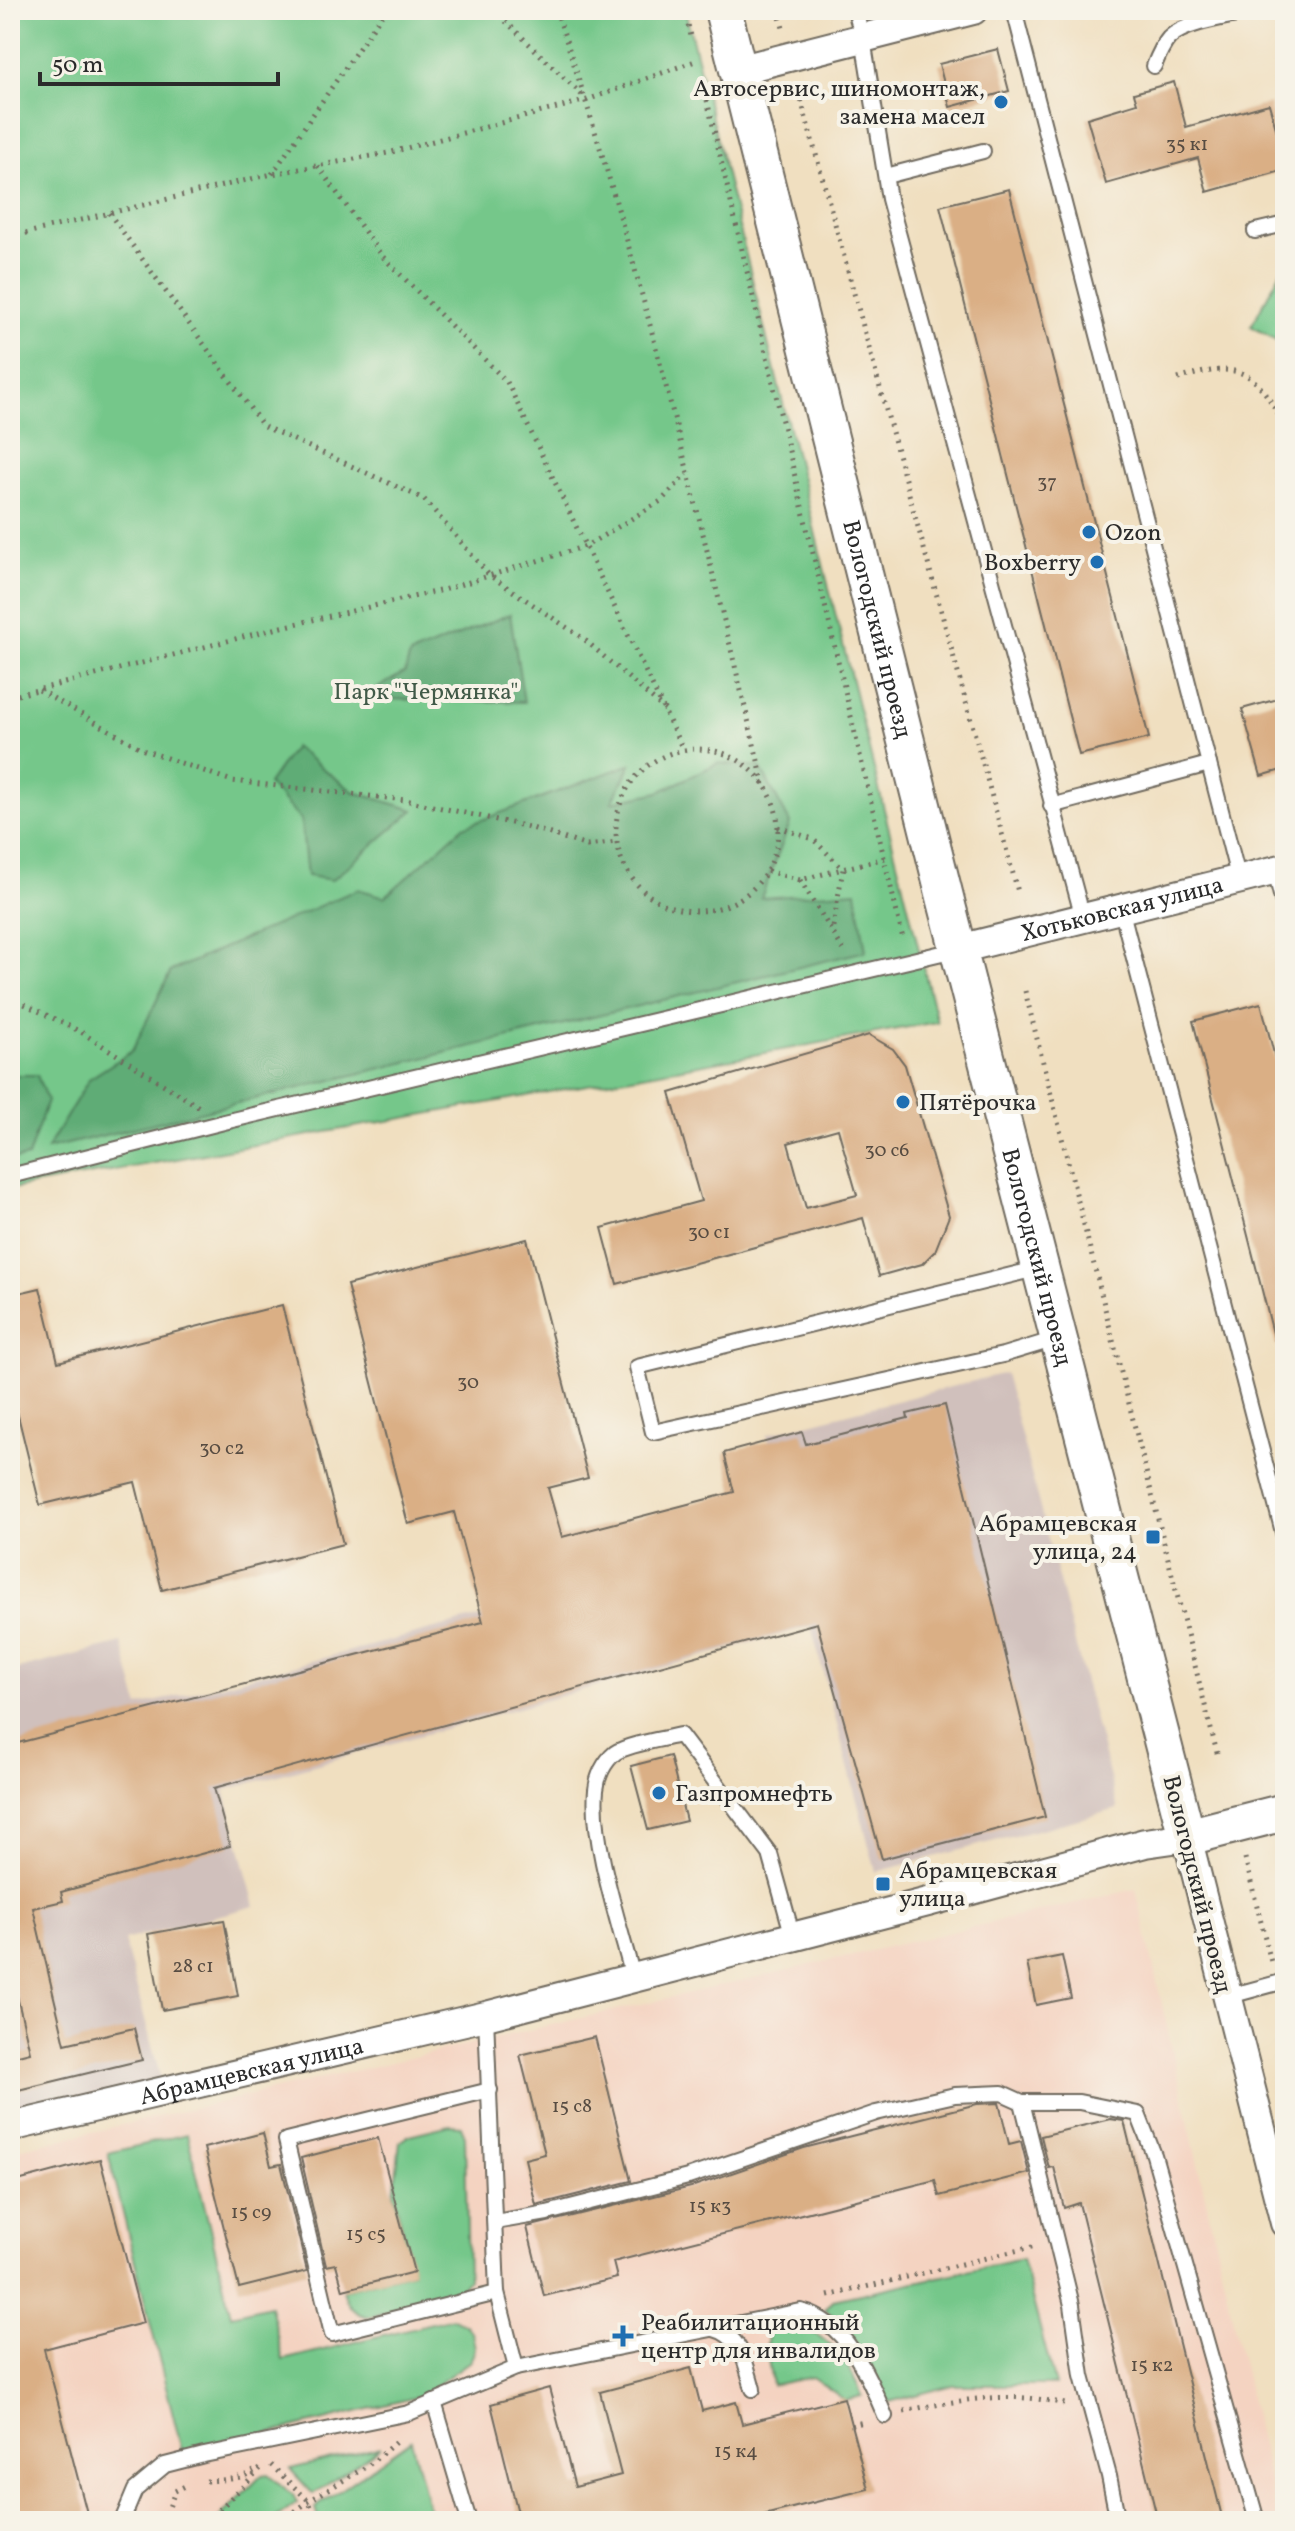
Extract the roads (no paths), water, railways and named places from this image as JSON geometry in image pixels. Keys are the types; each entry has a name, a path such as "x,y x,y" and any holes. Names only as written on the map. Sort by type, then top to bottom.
{"street":[{"name":"Вологодский проезд","path":"723,10 1040,1268 1284,2213"},
{"path":"738,70 973,10"},
{"name":"Хотьковская улица","path":"959,949 1280,870"},
{"name":"Абрамцевская улица","path":"10,2127 486,2016 1145,1843 1187,1837 1285,1812"}],"lane":[{"path":"855,10 863,39 889,199 1083,918"},
{"path":"1014,10 1239,880"},
{"path":"1154,66 1171,36 1184,28 1261,10"},
{"path":"886,176 983,151"},
{"path":"1255,231 1285,224"},
{"path":"1051,806 1209,764"},
{"path":"1280,870 1285,911"},
{"path":"1121,908 1285,1540"},
{"path":"10,1176 224,1122 959,949"},
{"path":"1040,1268 637,1367 653,1432 1003,1355 1059,1338"},
{"path":"633,1977 604,1863 596,1799 600,1774 618,1751 680,1735 770,1854 793,1937"},
{"path":"1226,1997 1281,1982"},
{"path":"486,2016 497,2293 516,2368"},
{"path":"490,2090 286,2140 332,2334 497,2293"},
{"path":"495,2222 547,2213 688,2177 876,2113 955,2095 1002,2093 1022,2102 1079,2102 1138,2114 1154,2155 1257,2521"},
{"path":"1022,2102 1072,2305 1082,2376 1118,2521"},
{"path":"122,2521 135,2490 165,2465 409,2413 516,2368 801,2311 816,2314 837,2331 860,2364 885,2416"},
{"path":"741,2351 746,2330 754,2320"},
{"path":"714,2329 729,2337 741,2351 753,2389"},
{"path":"434,2402 469,2521"}],"place":[{"name":"Автосервис, шиномонтаж, замена масел","path":"1001,102"},
{"name":"Ozon","path":"1089,532"},
{"name":"Boxberry","path":"1097,562"},
{"name":"Пятёрочка","path":"903,1102"},
{"name":"Абрамцевская улица, 24","path":"1153,1537"},
{"name":"Газпромнефть","path":"659,1793"},
{"name":"Абрамцевская улица","path":"883,1884"},
{"name":"Реабилитационный центр для инвалидов","path":"623,2336"}],"park label":[{"name":"Парк \"Чермянка\"","path":"426,691"}]}
